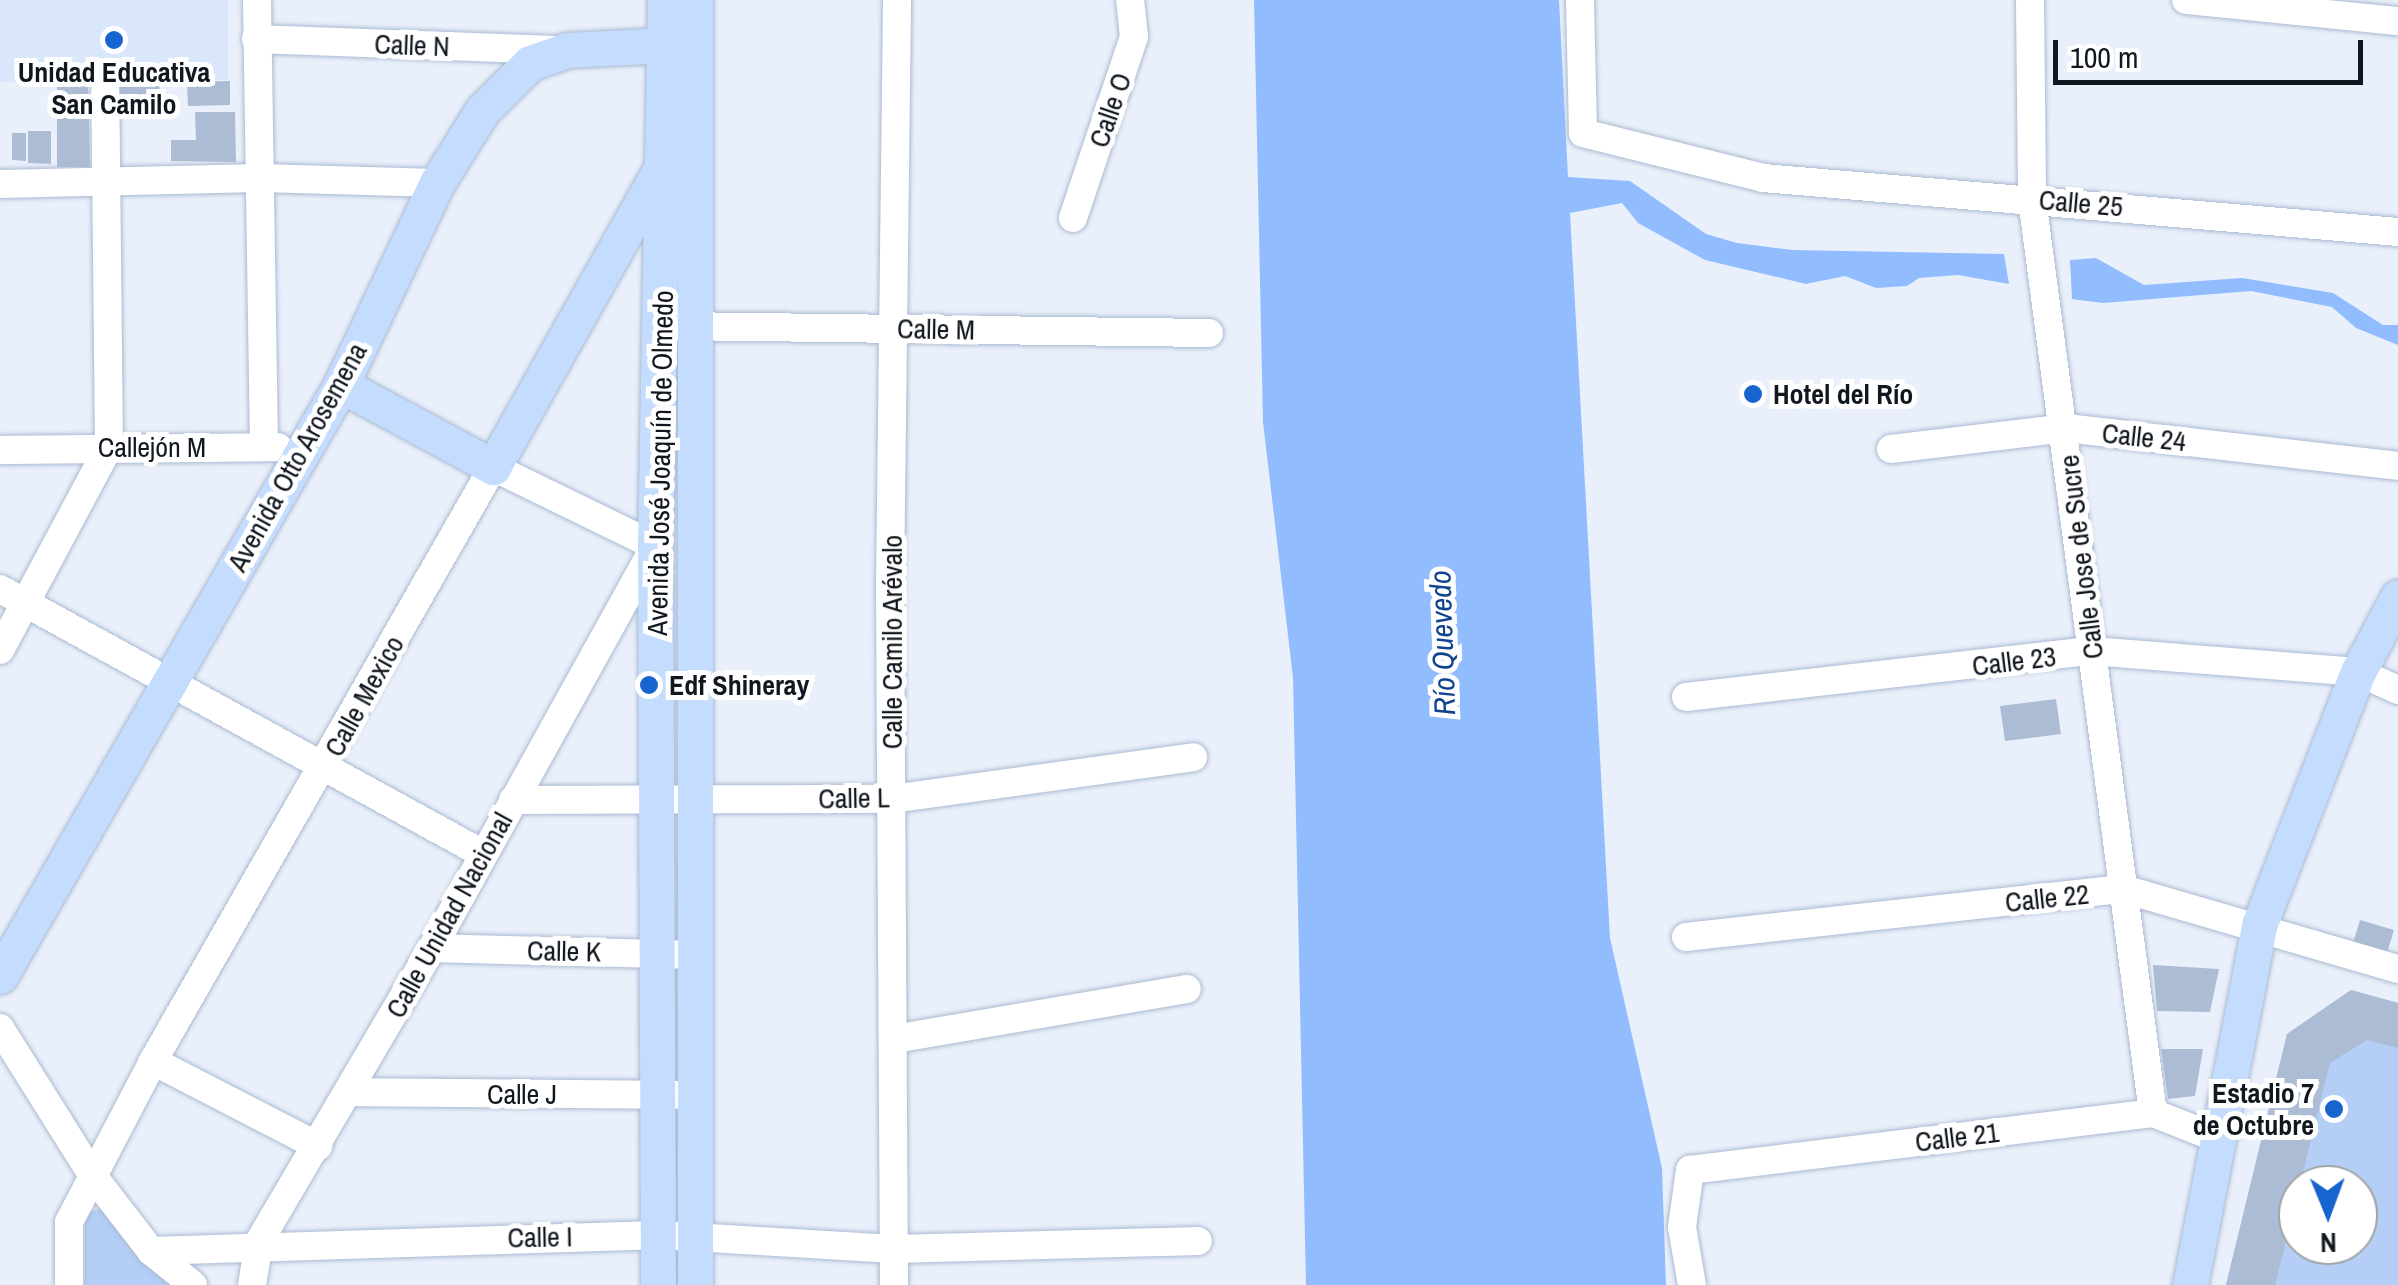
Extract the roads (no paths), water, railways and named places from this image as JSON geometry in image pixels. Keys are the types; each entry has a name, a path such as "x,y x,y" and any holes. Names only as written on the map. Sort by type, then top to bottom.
{"main road":[{"name":"Avenida José Joaquín de Olmedo","path":"665,0 664,162 679,326 696,799 695,1285"},
{"name":"Avenida José Joaquín de Olmedo","path":"658,1285 655,546 679,326 694,119 695,0"},
{"name":"Avenida Otto Arosemena","path":"0,976 341,385 438,183 501,86 530,63 567,50 664,45"},
{"name":"Calle Mexico","path":"493,467 664,162 694,119"},
{"path":"341,385 493,467"},
{"path":"2190,1285 2260,924 2358,672 2398,597"}],"street":[{"path":"257,0 264,447"},
{"name":"Calle Camilo Arévalo","path":"894,1285 892,799 897,0"},
{"name":"Calle O","path":"1073,218 1134,37 1130,0"},
{"name":"Calle 25","path":"1580,0 1582,133 1764,178 2398,232"},
{"name":"Calle Jose de Sucre","path":"2030,0 2032,199 2066,428 2152,1112"},
{"path":"2186,0 2398,21"},
{"name":"Calle N","path":"256,39 567,50"},
{"path":"0,650 109,447 105,90"},
{"path":"0,184 260,178 438,183"},
{"name":"Calle M","path":"679,326 1210,333"},
{"name":"Calle 24","path":"1891,448 2066,428 2398,466"},
{"name":"Callejón M","path":"0,450 305,448"},
{"path":"493,467 655,546"},
{"name":"Calle Mexico","path":"69,1285 69,1222 153,1060 493,467"},
{"name":"Calle Unidad Nacional","path":"252,1285 259,1242 432,948 655,546"},
{"path":"0,589 483,854"},
{"name":"Calle 23","path":"1686,698 2092,651 2358,672 2398,690"},
{"name":"Calle L","path":"513,800 892,799 1193,757"},
{"name":"Calle 22","path":"1686,937 2124,889 2260,924 2398,968"},
{"name":"Calle K","path":"432,948 695,954"},
{"path":"894,1039 1187,989"},
{"path":"0,1028 93,1176 152,1250 193,1285"},
{"path":"153,1060 318,1146"},
{"name":"Calle J","path":"348,1092 696,1096"},
{"name":"Calle 21","path":"1692,1285 1682,1226 1690,1170 2152,1112 2219,1138"},
{"name":"Calle I","path":"152,1250 259,1242 659,1235 894,1249 1198,1241"}],"water":[{"name":"Río Quevedo","path":"1254,0 1559,0 1568,177 1630,181 1706,234 1737,243 1793,250 2004,254 2009,284 1958,275 1919,278 1907,286 1876,288 1845,276 1806,284 1705,260 1638,223 1622,203 1570,213 1610,938 1662,1168 1666,1285 1306,1285 1293,678 1263,422"},
{"path":"2096,258 2144,285 2242,278 2333,293 2383,325 2398,325 2398,345 2356,328 2332,307 2251,291 2103,303 2072,299 2070,260"}],"place":[{"name":"Unidad Educativa San Camilo","path":"114,40"},
{"name":"Hotel del Río","path":"1753,394"},
{"name":"Edf Shineray","path":"649,685"},
{"name":"Estadio 7 de Octubre","path":"2334,1109"}]}
